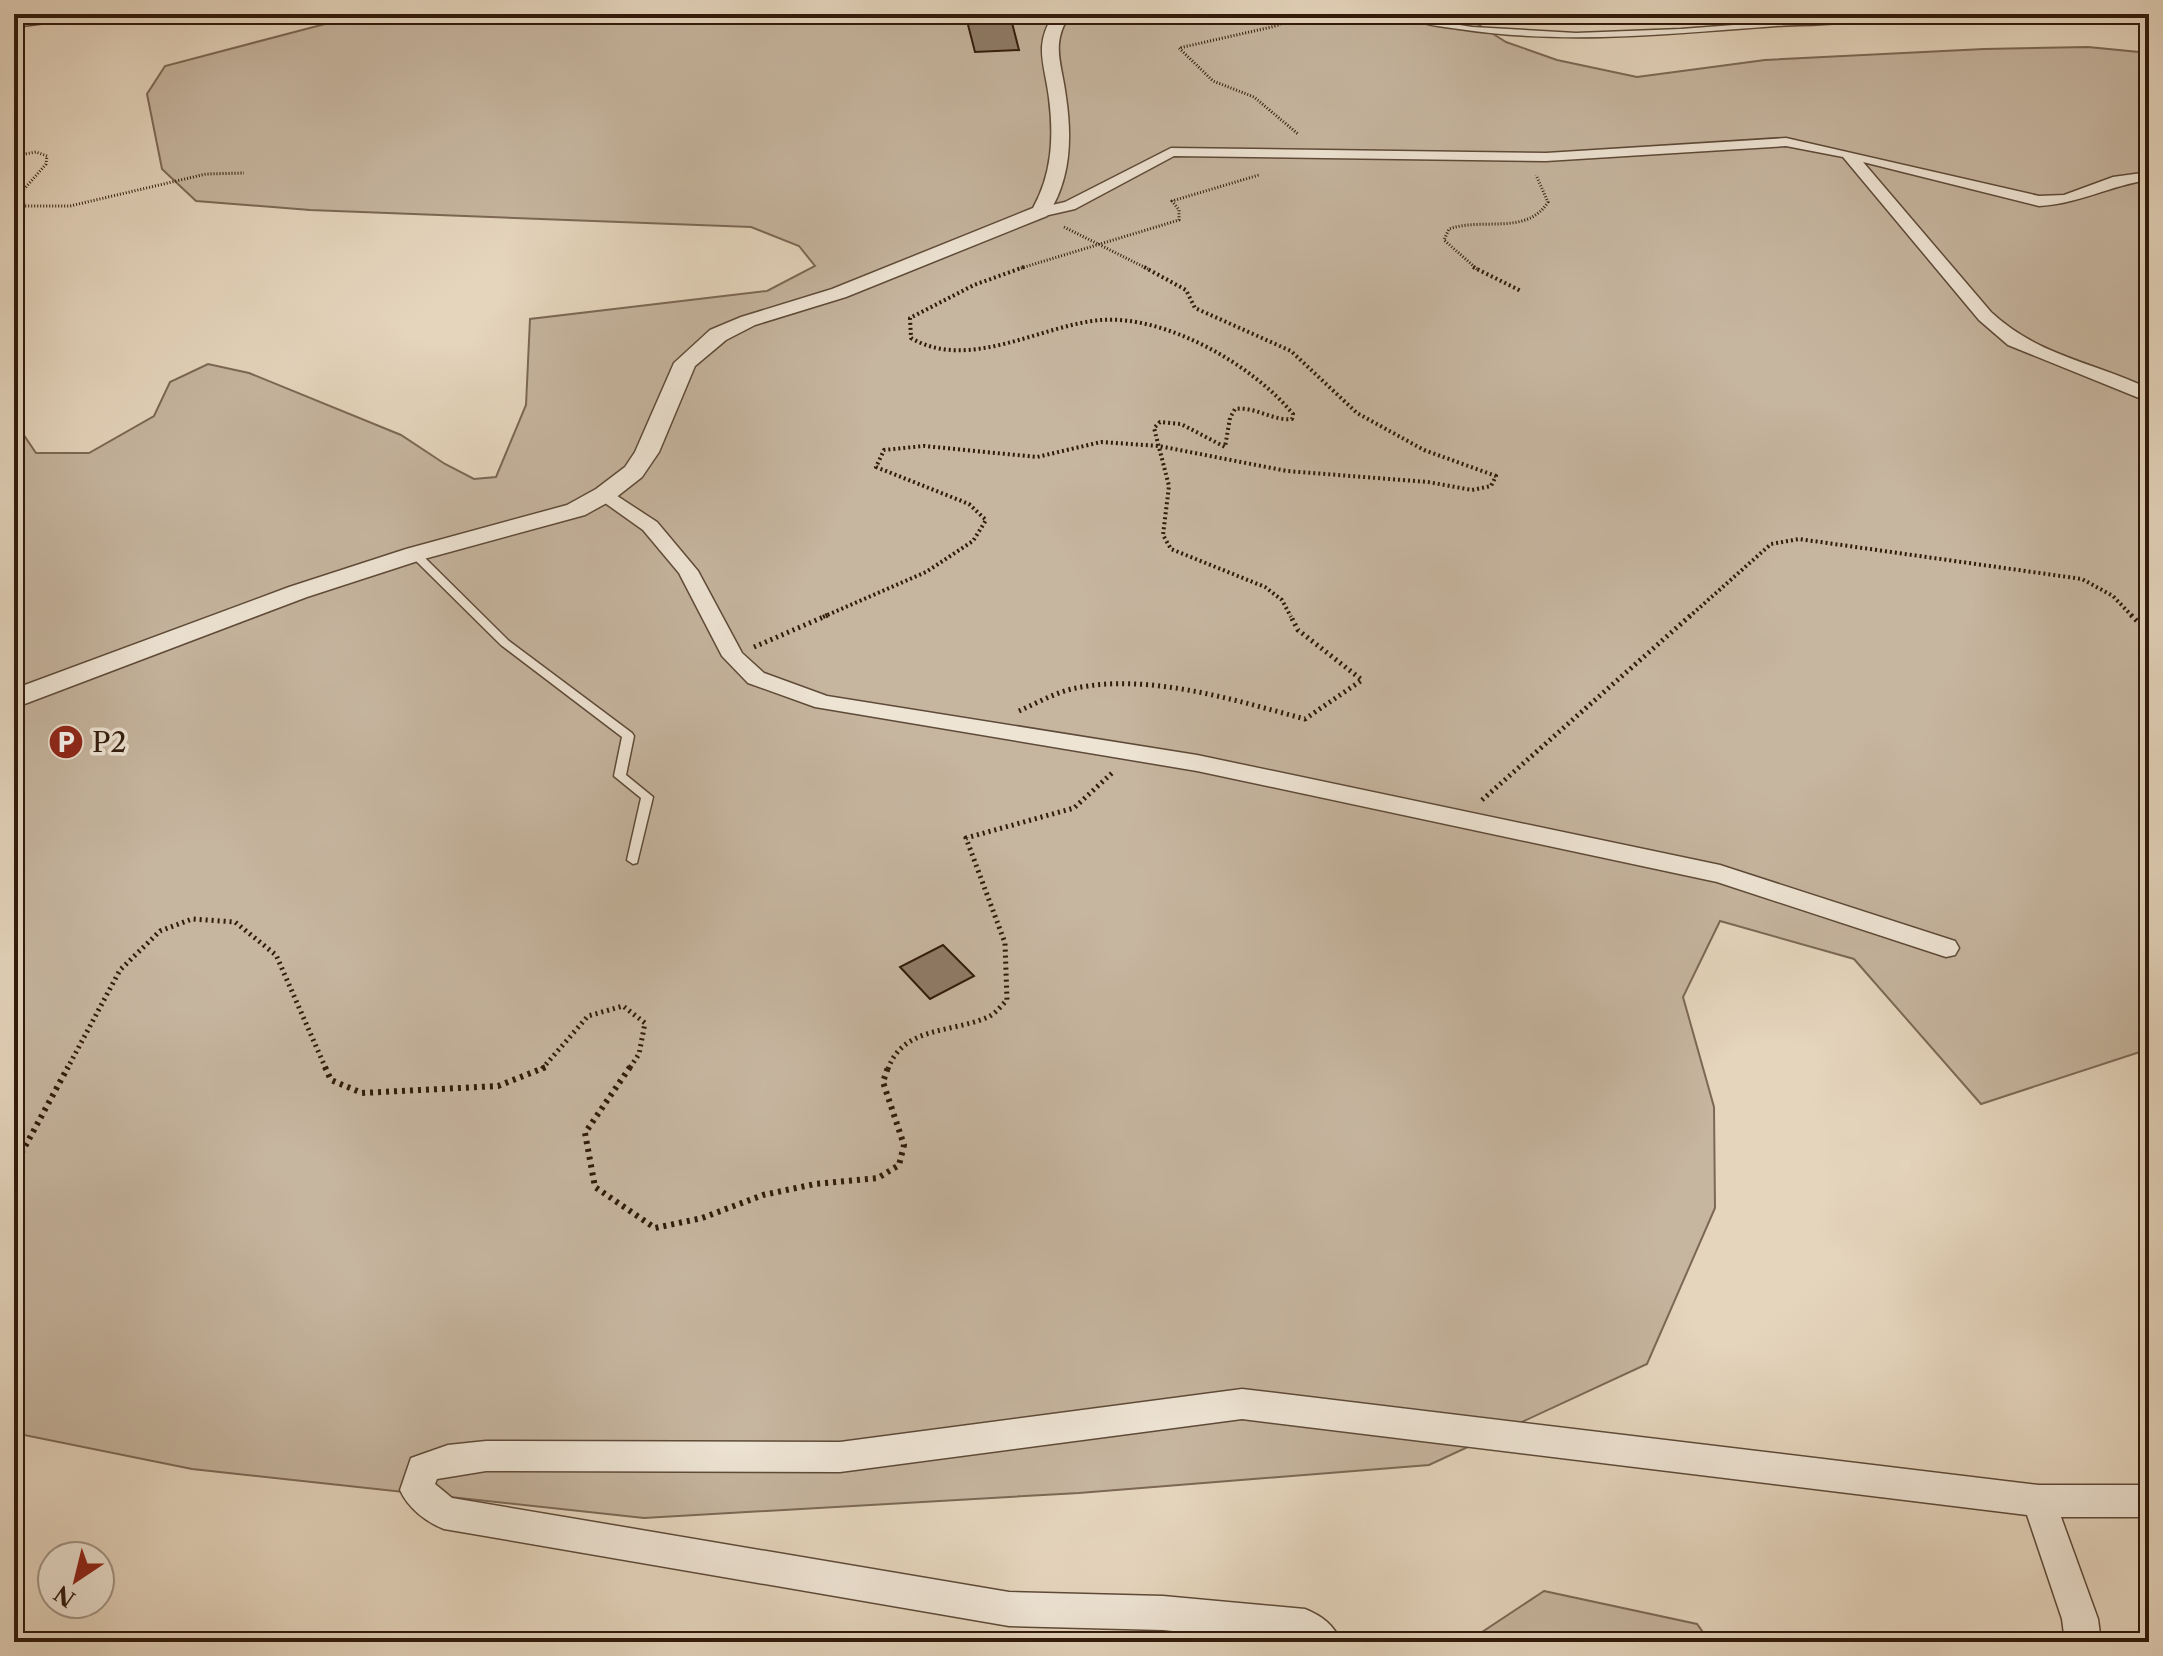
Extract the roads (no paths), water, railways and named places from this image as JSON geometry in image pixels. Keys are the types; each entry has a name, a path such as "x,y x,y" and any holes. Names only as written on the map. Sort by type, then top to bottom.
{"street":[{"path":"14,23 85,14"},
{"path":"1037,213 1050,196 1061,161 1056,84 1047,51 1051,29 1062,14"},
{"path":"14,699 298,592 415,554 576,510 605,494 634,472 647,452 685,363 718,335 748,321 839,293 1037,213 1070,206 1171,152 1527,156 1786,142 2039,201 2065,200 2118,180 2149,176"},
{"path":"1848,154 1897,208 1985,316 2010,339 2149,397"},
{"path":"605,494 650,526 688,571 733,656 756,678 823,702 1197,763 1720,874 1946,948"},
{"path":"1323,1642 1305,1627 1163,1613 1009,1609 978,1604 444,1513 417,1490 423,1469 448,1460 486,1456 840,1457 1242,1404 2039,1501 2149,1501"},
{"path":"2039,1501 2080,1619 2083,1642"}],"lane":[{"path":"1410,14 1420,21 1493,33 1585,36 1839,20 1876,14"},
{"path":"415,554 505,643 628,736 620,776 647,797 633,860"}],"place":[{"name":"P2","path":"66,742"}]}
